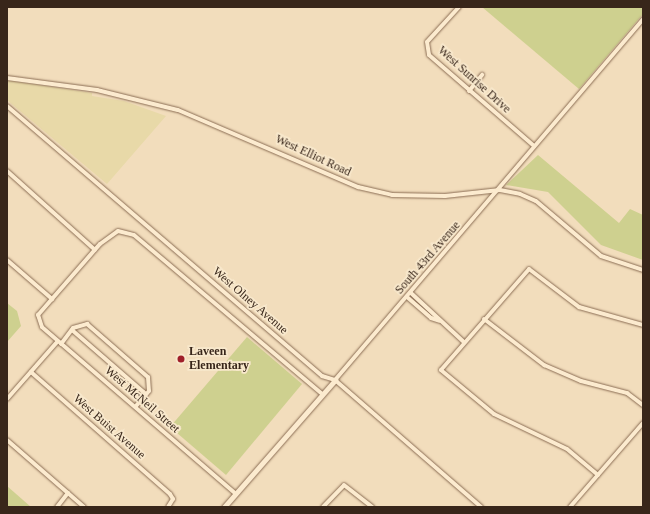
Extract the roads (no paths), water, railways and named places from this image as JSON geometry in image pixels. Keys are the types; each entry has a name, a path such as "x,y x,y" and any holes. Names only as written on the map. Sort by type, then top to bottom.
{"street":[{"name":"West Sunrise Drive","path":"460,7 432,34 427,49 435,62 534,146"},
{"name":"South 43rd Avenue","path":"224,507 500,190 534,146 643,19"},
{"path":"469,91 482,75"},
{"name":"West Elliot Road","path":"7,78 97,90 178,110 290,155 358,187 392,195 445,196 500,190 536,201 601,256 643,270"},
{"name":"West Olney Avenue","path":"7,106 322,376 335,380 481,507"},
{"path":"7,171 95,250"},
{"path":"7,260 52,299 95,250 118,231 141,238 322,394"},
{"path":"598,475 567,449 523,430 488,410 441,370 529,269 579,306 643,325"},
{"path":"411,292 464,342"},
{"path":"407,297 424,312 440,321"},
{"name":"West McNeil Street","path":"52,299 37,321 59,342 236,494"},
{"path":"424,312 428,307"},
{"path":"484,319 544,365 581,381 627,393 643,405"},
{"path":"7,399 59,342 72,330 86,324 148,376 150,387 135,407"},
{"path":"72,330 146,394"},
{"name":"West Buist Avenue","path":"31,372 173,499 168,507"},
{"path":"570,507 643,423"},
{"path":"7,440 84,507"},
{"path":"323,507 344,484 372,507"},
{"path":"56,507 68,493"}],"place":[{"name":"Laveen Elementary","path":"181,359"}]}
